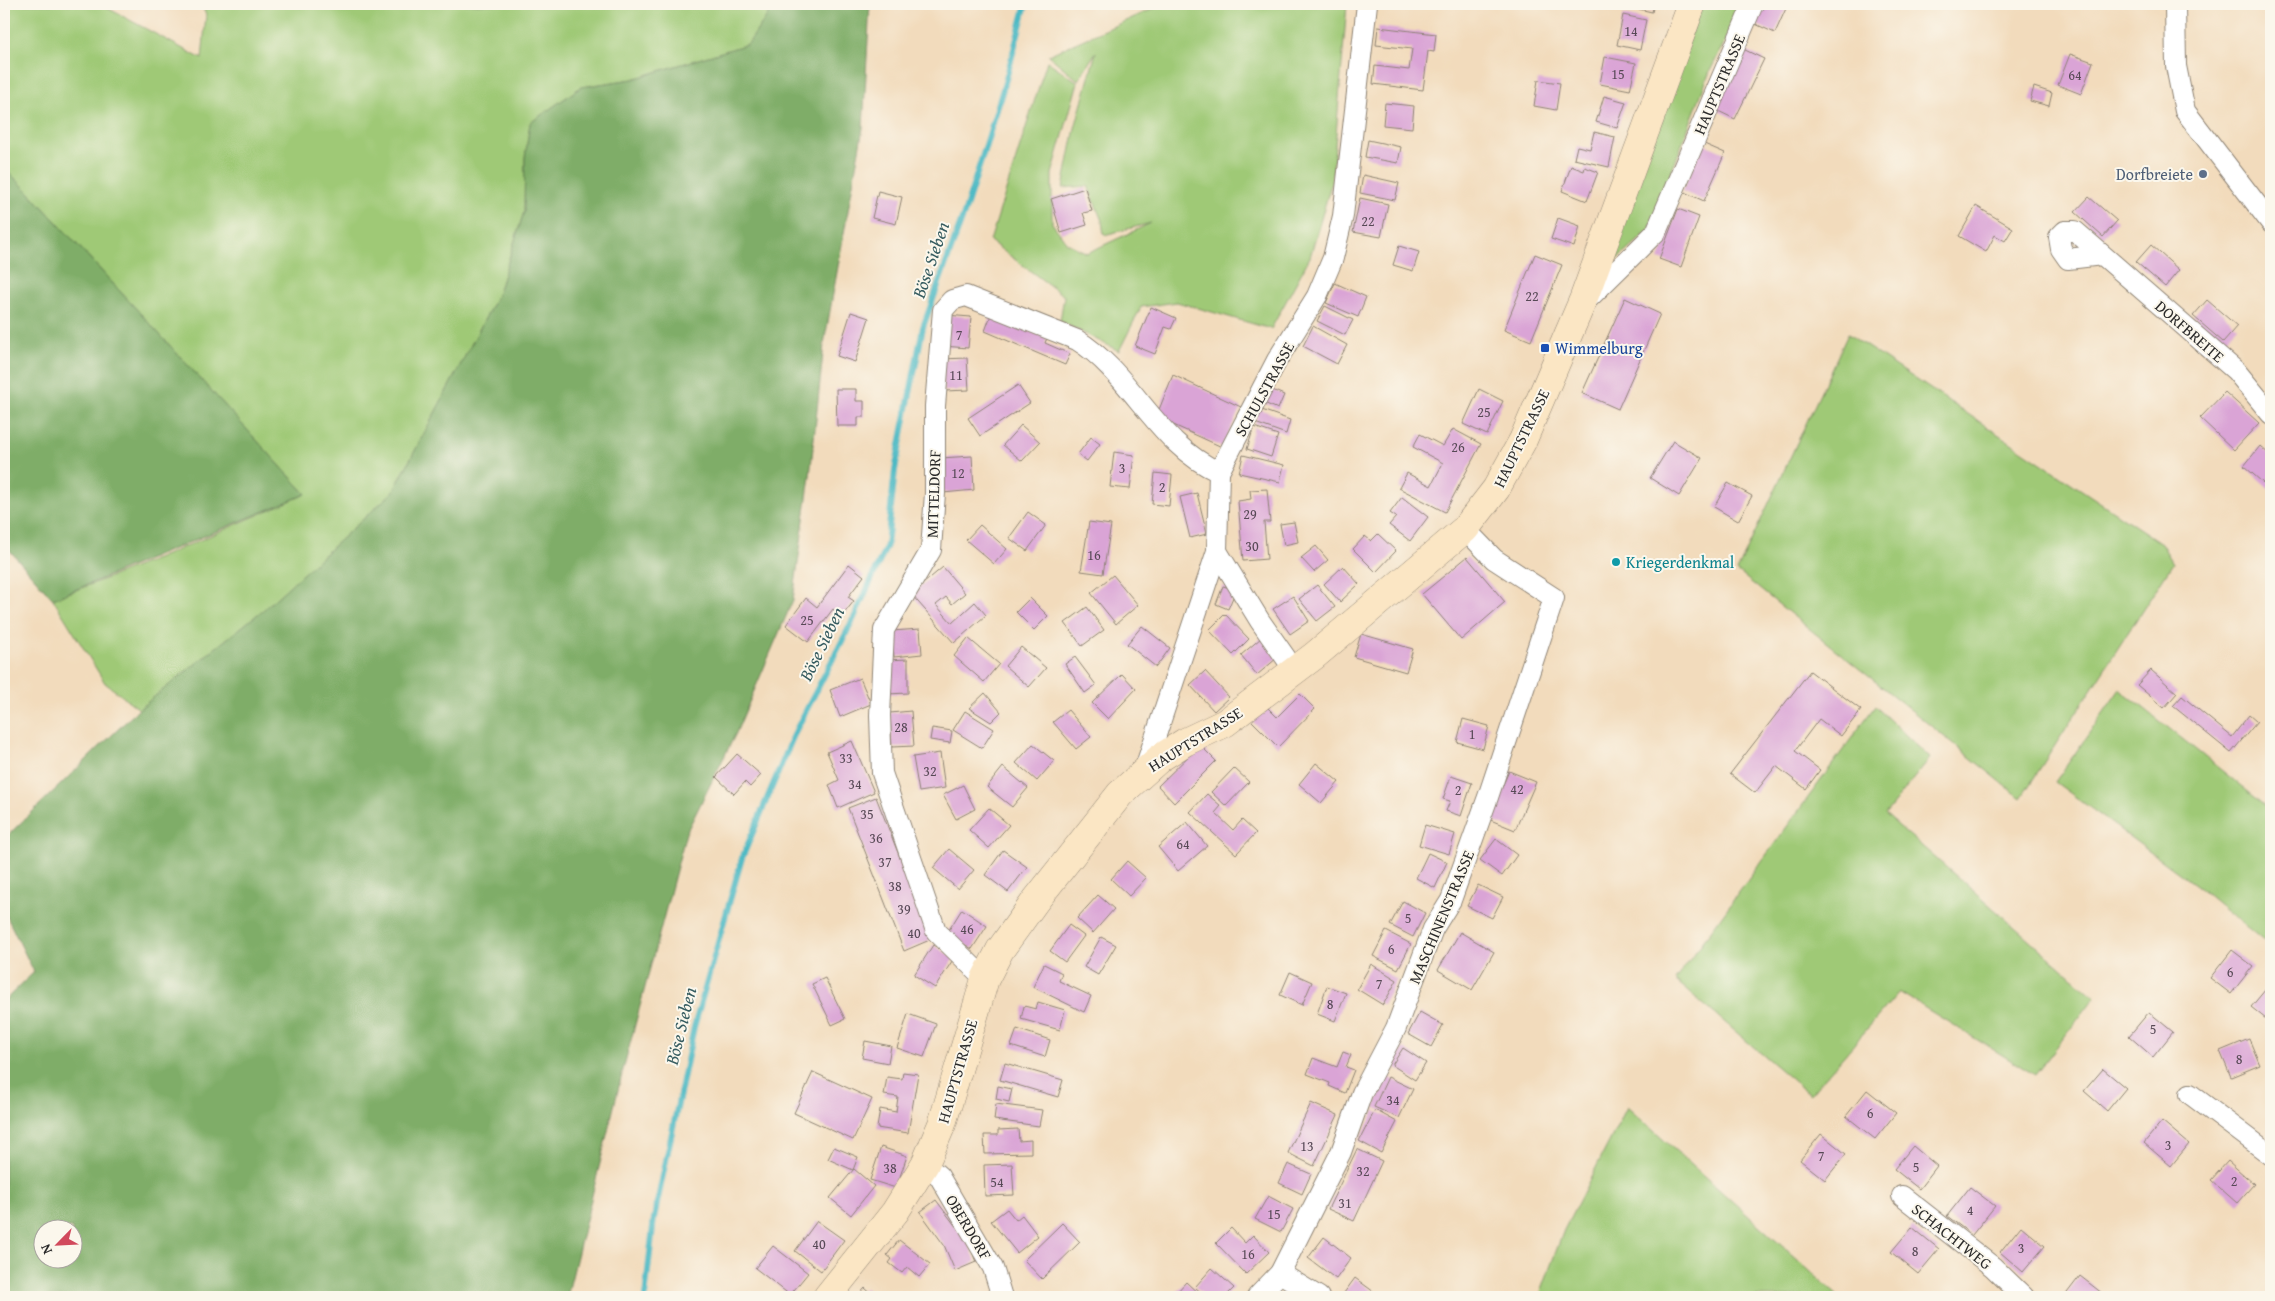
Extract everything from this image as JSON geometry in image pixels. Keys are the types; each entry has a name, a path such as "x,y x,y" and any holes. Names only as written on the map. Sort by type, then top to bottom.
{"main road":[{"name":"HAUPTSTRASSE","path":"828,1297 895,1212 925,1164 942,1124 985,979 1000,950 1036,900 1120,794 1144,771 1186,742 1225,723 1295,671 1465,529 1496,490 1510,466 1580,307 1692,4"}],"street":[{"name":"SCHULSTRASSE","path":"1144,771 1217,550 1219,472 1277,360 1317,296 1333,258 1343,216 1367,4"},
{"name":"HAUPTSTRASSE","path":"1580,307 1656,232 1753,4"},
{"path":"2175,4 2176,66 2185,110 2271,223"},
{"name":"DORFBREITE","path":"2102,254 2236,372 2271,414"},
{"name":"MITTELDORF","path":"985,979 936,932 882,773 880,715 884,630 931,550 935,493 935,406 943,310 952,300 966,296 1076,340 1093,350 1111,368 1152,417 1185,450 1204,465 1219,472"},
{"name":"MASCHINENSTRASSE","path":"1257,1297 1280,1273 1341,1152 1362,1093 1396,1028 1433,930 1451,900 1488,797 1554,598 1494,559 1465,529"},
{"path":"1217,550 1260,620 1295,671"},
{"path":"2190,1094 2271,1155"},
{"name":"OBERDORF","path":"925,1164 939,1176 998,1278 1002,1297"},
{"name":"SCHACHTWEG","path":"1902,1196 1992,1267 2024,1297"},
{"path":"1280,1273 1319,1297"},
{"path":"998,1278 1015,1297"}],"green space":[{"path":"4,4 100,4 202,59 206,15 201,4 775,4 748,44 633,79 581,87 530,123 525,158 524,212 497,296 393,492 263,610 139,709 105,683 53,599 159,558 306,494 28,191 4,168"},
{"path":"775,4 870,4 863,128 824,344 810,476 793,600 736,733 686,833 623,1070 567,1297 4,1297 4,1001 34,972 4,911 4,839 139,709 263,610 393,492 497,296 524,212 525,158 530,123 581,87 633,79 748,44"},
{"path":"1164,4 1347,5 1332,181 1310,257 1271,329 1177,302 1141,307 1119,351 1060,321 1064,296 990,241 1047,61 1078,82 1052,174 1052,223 1067,243 1087,253 1151,223 1104,235 1102,221 1088,186 1063,188 1075,128 1096,52 1078,80 1048,55"},
{"path":"1701,4 1744,4 1710,71 1649,231 1604,271"},
{"path":"4,168 28,191 306,494 53,599 4,544"},
{"path":"1848,334 2161,543 2173,563 2021,798 1737,571"},
{"path":"2120,689 2271,810 2271,947 2198,887 2055,782"},
{"path":"1875,706 1930,758 1885,814 2095,997 2035,1075 1899,992 1810,1095 1675,980"},
{"path":"1627,1107 1839,1297 1539,1297 1564,1230"}],"building":[{"path":"1627,4 1654,4 1652,12 1626,6"},
{"path":"1762,4 1788,4 1775,33 1753,23"},
{"path":"1623,15 1646,20 1640,50 1617,45"},
{"path":"1378,27 1436,34 1434,52 1428,51 1423,90 1373,84 1375,66 1409,70 1412,49 1376,45"},
{"path":"1743,49 1764,59 1735,119 1714,109"},
{"path":"2070,54 2093,62 2081,94 2058,85"},
{"path":"1605,57 1636,63 1630,90 1600,84"},
{"path":"1538,80 1560,83 1556,110 1534,106"},
{"path":"2034,87 2052,93 2049,106 2030,101"},
{"path":"1604,96 1626,102 1617,128 1596,122"},
{"path":"1385,103 1414,106 1412,128 1383,125"},
{"path":"1594,132 1615,137 1609,167 1574,159 1577,146 1590,149"},
{"path":"1368,140 1401,147 1398,163 1365,157"},
{"path":"1702,143 1725,153 1704,201 1682,191"},
{"path":"1571,166 1584,171 1585,167 1598,172 1587,201 1562,191"},
{"path":"1363,175 1399,183 1395,200 1360,193"},
{"path":"1085,188 1092,211 1083,213 1087,225 1061,233 1051,199"},
{"path":"878,191 902,197 896,224 872,218"},
{"path":"2089,197 2117,221 2103,237 2075,212"},
{"path":"1360,198 1388,204 1381,237 1353,232"},
{"path":"1976,206 2013,228 2005,241 1995,235 1986,252 1959,236"},
{"path":"1678,209 1699,217 1681,267 1659,259"},
{"path":"1558,218 1580,226 1574,247 1551,239"},
{"path":"2151,245 2179,270 2165,287 2136,262"},
{"path":"1399,246 1419,252 1413,271 1393,265"},
{"path":"1535,254 1562,265 1531,341 1504,330"},
{"path":"1335,283 1366,297 1358,317 1326,303"},
{"path":"1625,298 1660,314 1618,409 1582,393"},
{"path":"2207,300 2237,326 2223,342 2193,316"},
{"path":"1325,306 1353,320 1345,335 1317,321"},
{"path":"1151,307 1176,318 1171,329 1165,327 1155,354 1135,346"},
{"path":"851,312 869,318 855,362 837,356"},
{"path":"946,315 971,317 968,348 943,346"},
{"path":"991,315 1047,338 1045,343 1070,354 1065,365 985,331"},
{"path":"1313,326 1347,345 1337,364 1303,346"},
{"path":"967,358 969,390 944,391 942,359"},
{"path":"1173,375 1241,407 1222,447 1156,417"},
{"path":"1018,385 1030,403 980,436 968,418"},
{"path":"836,389 856,389 856,401 864,401 864,417 858,417 858,426 837,426"},
{"path":"1270,389 1284,395 1278,409 1264,403"},
{"path":"1479,389 1503,401 1487,435 1463,424"},
{"path":"2225,392 2259,423 2234,450 2200,418"},
{"path":"1259,409 1290,420 1286,434 1255,423"},
{"path":"1021,425 1040,442 1022,461 1003,445"},
{"path":"1254,427 1278,435 1271,457 1247,449"},
{"path":"1453,429 1481,444 1445,512 1399,488 1407,473 1431,486 1443,463 1413,447 1420,434 1443,446"},
{"path":"1091,437 1100,444 1087,461 1078,454"},
{"path":"1673,441 1702,458 1679,496 1650,478"},
{"path":"2260,446 2271,456 2271,490 2244,466"},
{"path":"1114,452 1134,455 1130,489 1110,487"},
{"path":"1243,455 1284,465 1280,482 1239,473"},
{"path":"972,456 974,490 943,493 941,458"},
{"path":"1155,473 1172,475 1169,506 1152,504"},
{"path":"1728,483 1752,496 1738,521 1714,507"},
{"path":"1267,489 1270,522 1264,522 1267,559 1243,561 1238,501 1251,499 1250,490"},
{"path":"1197,493 1207,534 1190,538 1180,497"},
{"path":"1402,497 1428,517 1410,541 1389,525 1396,517 1390,513"},
{"path":"1028,512 1046,525 1027,551 1009,538"},
{"path":"1089,522 1111,525 1103,574 1081,571"},
{"path":"1294,522 1298,542 1284,545 1280,524"},
{"path":"980,525 1007,549 994,564 966,540"},
{"path":"1378,534 1396,551 1376,572 1353,549 1365,536 1371,541"},
{"path":"1316,546 1328,560 1314,572 1301,558"},
{"path":"1467,557 1505,602 1461,640 1422,594"},
{"path":"849,564 864,576 848,597 854,601 842,616 833,609 808,642 786,625 806,598 817,607"},
{"path":"1343,566 1359,584 1340,602 1324,584"},
{"path":"943,567 965,593 952,604 946,597 936,605 952,623 975,602 986,615 954,643 911,594"},
{"path":"1113,575 1138,605 1116,624 1091,593"},
{"path":"1317,585 1335,607 1317,621 1299,599"},
{"path":"1223,586 1236,590 1228,609 1216,604"},
{"path":"1293,596 1309,621 1290,634 1273,609"},
{"path":"1030,598 1048,616 1034,630 1016,612"},
{"path":"1087,607 1104,630 1082,646 1065,623"},
{"path":"1225,614 1249,639 1233,655 1209,630"},
{"path":"1142,626 1170,648 1156,667 1127,644"},
{"path":"920,629 922,654 894,657 892,631"},
{"path":"1361,634 1413,649 1406,672 1354,657"},
{"path":"968,638 999,664 984,682 954,656"},
{"path":"1261,638 1277,658 1257,675 1241,655"},
{"path":"1021,647 1046,668 1029,687 1005,666"},
{"path":"1075,657 1096,685 1085,693 1065,664"},
{"path":"908,659 908,693 887,694 887,660"},
{"path":"2151,670 2177,693 2164,708 2137,685"},
{"path":"1205,671 1229,697 1214,711 1190,685"},
{"path":"1810,671 1861,710 1841,736 1819,719 1795,751 1820,770 1806,789 1776,766 1755,793 1730,774"},
{"path":"1122,674 1136,689 1108,719 1092,703"},
{"path":"860,678 871,704 840,717 830,690"},
{"path":"985,693 1001,712 991,722 969,708"},
{"path":"1300,694 1315,709 1278,747 1250,719 1264,704 1277,717"},
{"path":"2182,696 2232,737 2249,715 2257,722 2231,753 2173,706"},
{"path":"1068,710 1091,737 1076,749 1053,722"},
{"path":"911,711 914,746 892,747 890,713"},
{"path":"965,711 994,729 982,748 953,730"},
{"path":"1463,719 1489,726 1483,749 1457,742"},
{"path":"932,728 952,731 950,743 930,740"},
{"path":"852,741 874,792 838,808 829,785 839,780 827,752"},
{"path":"1033,744 1054,761 1037,781 1016,763"},
{"path":"1200,745 1216,761 1174,803 1158,786"},
{"path":"940,753 945,788 919,792 913,757"},
{"path":"737,754 761,775 750,787 745,782 734,794 716,777"},
{"path":"1316,763 1339,782 1321,803 1299,784"},
{"path":"1003,767 1028,788 1012,807 987,787"},
{"path":"1234,768 1249,782 1226,806 1211,792"},
{"path":"1509,771 1536,782 1515,830 1488,819"},
{"path":"1451,776 1472,783 1461,816 1446,811 1450,801 1443,799"},
{"path":"963,785 975,809 956,819 943,795"},
{"path":"1207,794 1221,806 1215,813 1233,830 1242,820 1256,833 1236,854 1190,812"},
{"path":"876,797 932,939 904,951 848,808"},
{"path":"989,808 1009,825 989,848 969,830"},
{"path":"1187,822 1207,846 1178,871 1158,847"},
{"path":"1425,825 1455,834 1449,854 1419,845"},
{"path":"1496,839 1517,855 1502,876 1480,860"},
{"path":"949,849 974,870 958,889 933,868"},
{"path":"1003,850 1027,867 1008,892 985,875"},
{"path":"1428,853 1447,862 1435,888 1416,878"},
{"path":"1127,861 1146,878 1129,896 1111,879"},
{"path":"1478,885 1503,897 1492,918 1467,906"},
{"path":"1098,895 1114,909 1093,933 1077,918"},
{"path":"1403,901 1425,913 1413,937 1390,925"},
{"path":"962,909 987,926 972,949 947,933"},
{"path":"1069,925 1084,936 1065,962 1050,951"},
{"path":"1386,931 1411,944 1398,969 1373,956"},
{"path":"1460,932 1494,952 1472,990 1438,970"},
{"path":"1101,937 1116,945 1098,975 1084,967"},
{"path":"933,945 954,958 935,988 914,975"},
{"path":"2232,950 2253,966 2231,994 2210,978"},
{"path":"1044,964 1062,973 1059,981 1091,996 1084,1012 1033,987"},
{"path":"1371,964 1397,980 1383,1005 1357,989"},
{"path":"1290,972 1312,982 1302,1005 1280,995"},
{"path":"825,978 845,1019 832,1025 812,984"},
{"path":"2271,983 2271,1023 2251,1007"},
{"path":"1327,986 1346,993 1335,1021 1317,1014"},
{"path":"1038,1002 1065,1010 1060,1030 1021,1019 1024,1006 1036,1009"},
{"path":"1420,1012 1443,1025 1431,1047 1408,1034"},
{"path":"2149,1012 2173,1032 2153,1057 2129,1036"},
{"path":"908,1014 936,1024 924,1057 897,1048"},
{"path":"1017,1029 1050,1040 1045,1057 1011,1046"},
{"path":"2249,1039 2260,1065 2231,1077 2220,1051"},
{"path":"865,1041 891,1046 888,1063 862,1058"},
{"path":"1403,1048 1426,1063 1415,1080 1392,1065"},
{"path":"1343,1052 1351,1055 1346,1067 1354,1070 1345,1093 1329,1086 1330,1083 1307,1074 1313,1058 1337,1067"},
{"path":"1005,1063 1063,1080 1058,1097 1000,1080"},
{"path":"2103,1069 2126,1088 2107,1111 2084,1091"},
{"path":"813,1072 872,1099 853,1140 794,1113"},
{"path":"903,1072 918,1074 908,1133 877,1128 880,1109 896,1112 898,1097 884,1095 887,1077 902,1079"},
{"path":"1388,1077 1413,1089 1399,1118 1374,1107"},
{"path":"998,1086 1012,1089 1009,1102 996,1099"},
{"path":"1867,1090 1896,1113 1875,1139 1846,1116"},
{"path":"1311,1103 1338,1115 1314,1166 1288,1153"},
{"path":"996,1104 1042,1110 1039,1126 994,1120"},
{"path":"1375,1110 1397,1122 1381,1153 1359,1141"},
{"path":"2162,1121 2189,1144 2171,1166 2144,1143"},
{"path":"1018,1129 1019,1141 1031,1140 1031,1153 985,1154 984,1135 998,1135 998,1130"},
{"path":"1821,1134 1846,1154 1825,1180 1800,1160"},
{"path":"1913,1146 1937,1166 1919,1189 1894,1169"},
{"path":"834,1147 858,1157 853,1170 828,1159"},
{"path":"881,1147 907,1156 896,1188 870,1180"},
{"path":"1357,1149 1382,1161 1354,1221 1328,1209"},
{"path":"2228,1161 2254,1184 2237,1203 2211,1180"},
{"path":"1012,1164 1014,1195 985,1196 984,1165"},
{"path":"1288,1164 1311,1174 1302,1194 1279,1183"},
{"path":"854,1169 874,1186 851,1215 830,1198"},
{"path":"1970,1187 1995,1206 1972,1235 1947,1216"},
{"path":"1268,1196 1293,1209 1281,1232 1255,1219"},
{"path":"936,1200 960,1232 964,1231 976,1262 955,1271 944,1245 920,1212"},
{"path":"1007,1209 1016,1220 1022,1215 1038,1236 1017,1253 991,1221"},
{"path":"817,1221 844,1240 821,1271 795,1251"},
{"path":"1062,1223 1080,1242 1042,1279 1024,1260"},
{"path":"2021,1226 2045,1246 2023,1272 2000,1252"},
{"path":"1912,1227 1939,1249 1918,1274 1891,1252"},
{"path":"1231,1228 1245,1243 1253,1235 1269,1252 1246,1274 1216,1243"},
{"path":"1324,1237 1351,1258 1336,1279 1308,1258"},
{"path":"899,1240 930,1264 919,1277 907,1267 902,1273 889,1263 892,1259 887,1255"},
{"path":"773,1246 808,1273 790,1295 755,1268"},
{"path":"1212,1268 1234,1288 1225,1297 1206,1297 1195,1287"},
{"path":"2080,1276 2107,1297 2064,1297"},
{"path":"1355,1278 1374,1292 1371,1297 1341,1297"},
{"path":"1186,1282 1202,1297 1183,1297 1177,1292"},
{"path":"865,1288 875,1297 857,1297"}],"waterway":[{"name":"Böse Sieben","path":"645,1297 654,1218 694,1027 742,858 796,730 854,618 887,545 895,470 923,327 965,211 1006,79 1026,4"}],"place":[{"name":"Dorfbreiete","path":"2203,174"},
{"name":"Wimmelburg","path":"1545,348"},
{"name":"Kriegerdenkmal","path":"1616,562"}]}
